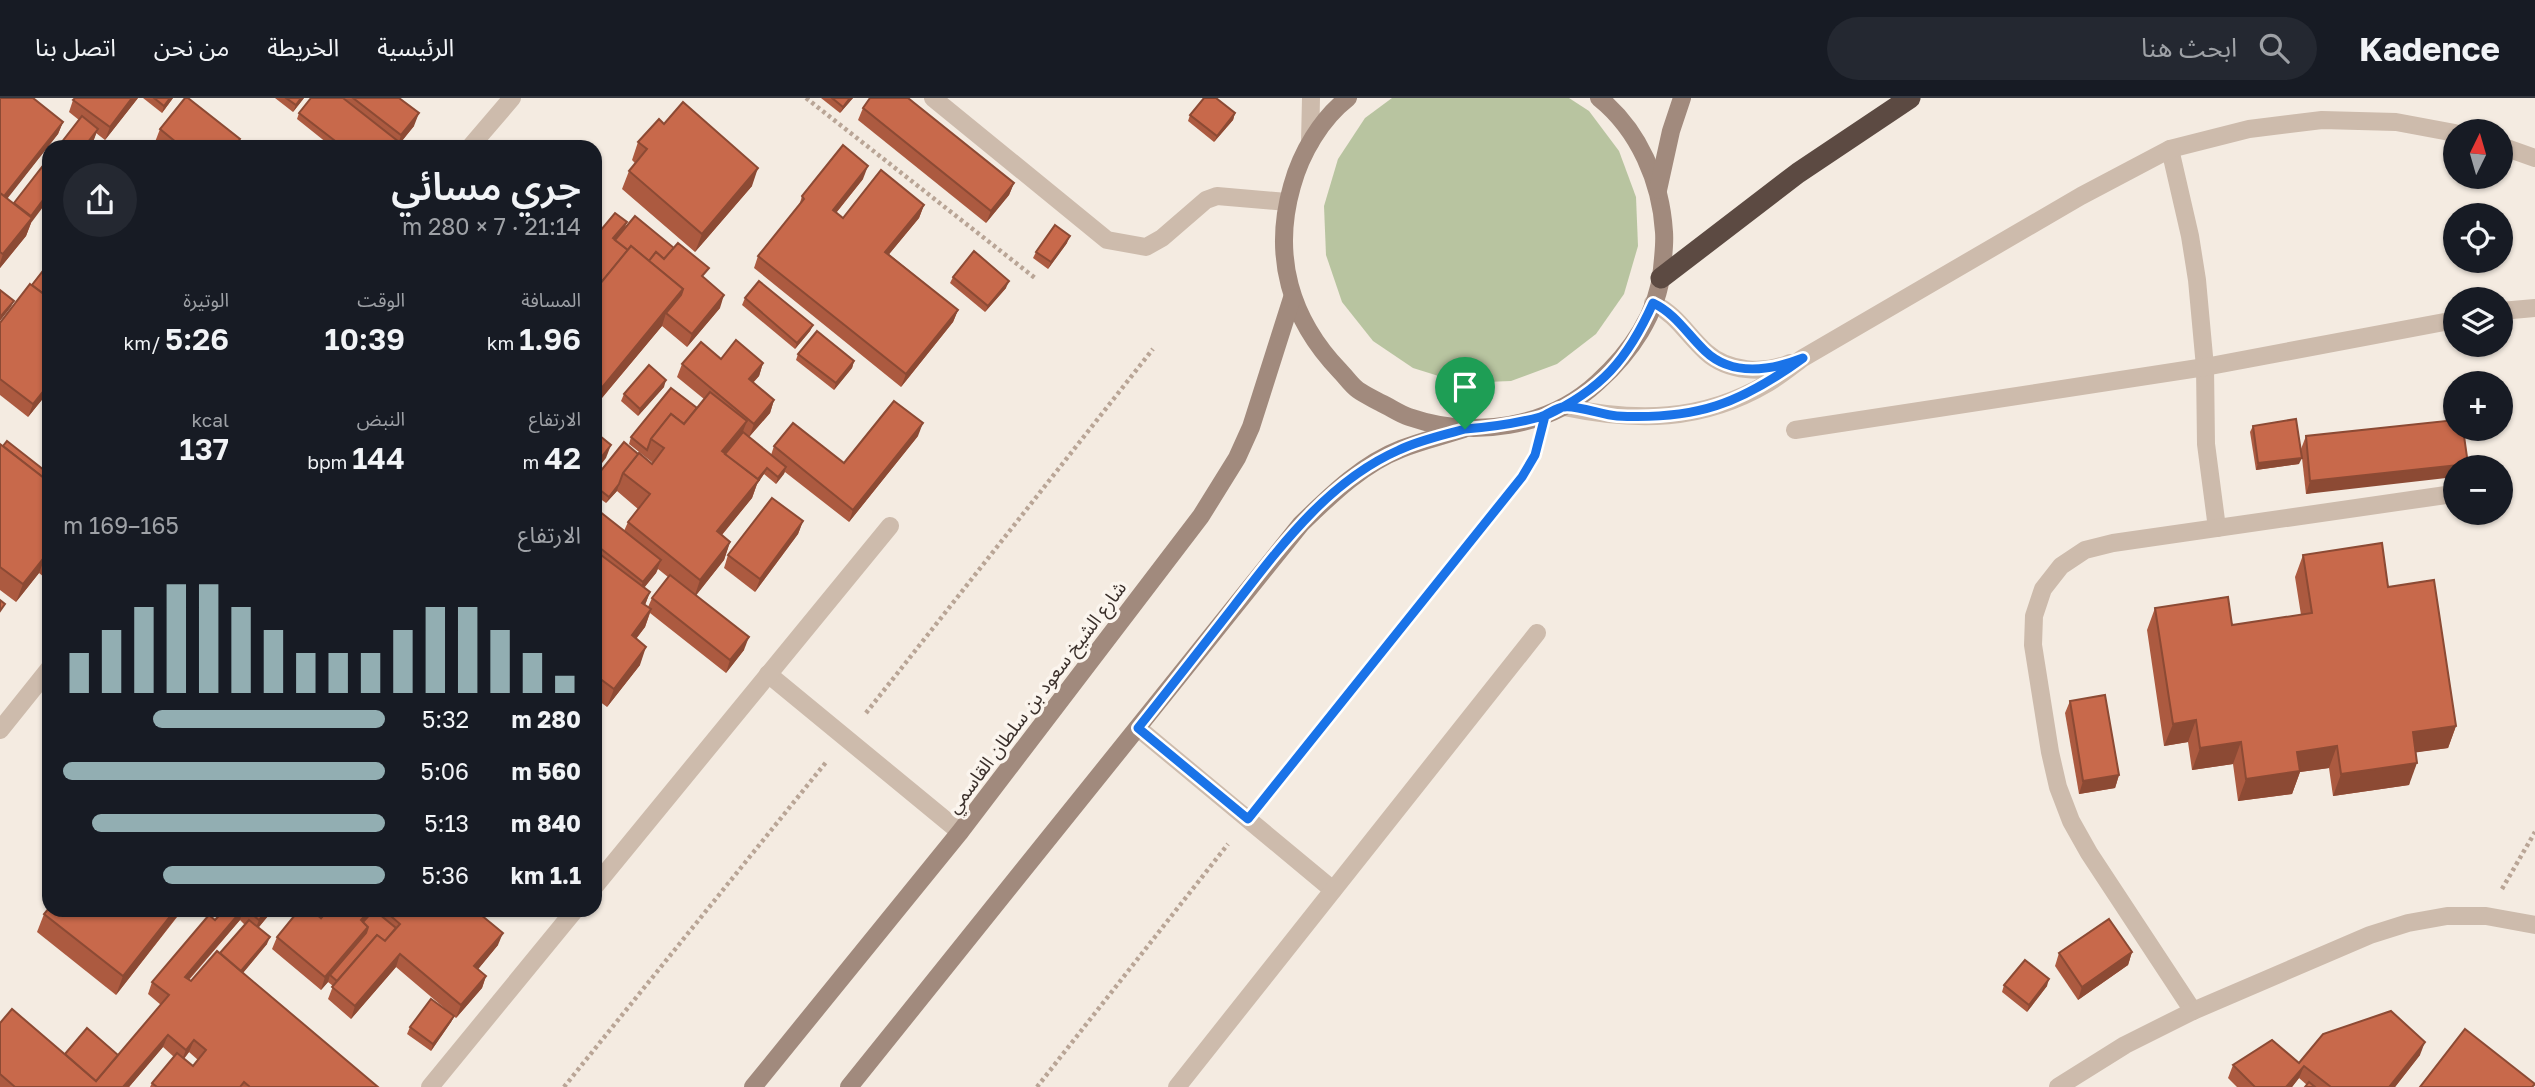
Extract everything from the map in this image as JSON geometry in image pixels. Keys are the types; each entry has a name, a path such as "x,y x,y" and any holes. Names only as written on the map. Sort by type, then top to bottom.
{"highway":[{"path":"1661,278 1798,173 1910,98"}],"main road":[{"path":"1348,98 1338,106 1310,143 1296,172 1287,202 1284,234 1286,266 1293,298 1319,349 1358,390 1409,417 1465,429"},
{"path":"849,1087 1271,559 1329,496 1399,449 1465,429 1506,427 1545,416 1564,407 1593,387 1619,363 1639,335 1653,303 1661,278 1665,234 1658,190 1640,146 1611,108 1599,98"},
{"path":"1658,190 1671,131 1682,98"},
{"name":"شارع الشيخ سعود بن سلطان القاسمي","path":"752,1087 960,832 1201,516 1237,457 1251,426 1293,298"}],"street":[{"path":"488,124 502,98"},
{"path":"475,140 512,98"},
{"path":"933,98 1107,240 1146,247 1162,238 1206,200 1217,196 1287,202"},
{"path":"1310,143 1311,98"},
{"path":"1564,407 1606,415 1637,417 1689,413 1731,402 1769,383 1803,358 2081,196 2170,149 2249,129 2322,120 2396,122 2443,131"},
{"path":"2170,149 2197,280 2205,367 2206,444 2217,528"},
{"path":"2513,150 2535,158"},
{"path":"1653,303 1675,317 1708,354 1730,365 1754,370 1779,367 1803,358"},
{"path":"2513,310 2535,308"},
{"path":"1795,430 2205,367 2443,322"},
{"path":"2193,1011 2089,853 2071,821 2058,787 2033,645 2034,616 2043,589 2061,566 2084,550 2113,543 2443,495"},
{"path":"602,877 890,526"},
{"path":"1177,1087 1537,633"},
{"path":"768,674 960,832"},
{"path":"0,730 42,678"},
{"path":"1138,728 1333,890"},
{"path":"2058,1087 2125,1045 2193,1011 2370,935 2407,923 2446,916 2486,916 2535,925"},
{"path":"430,1087 569,917"}],"path":[{"path":"806,98 1035,278"},
{"path":"1037,1087 1522,477 1535,455 1545,416"},
{"path":"2486,916 2535,832"}],"green space":[{"path":"1392,98 1569,98 1589,111 1619,151 1636,197 1638,246 1624,294 1596,334 1557,364 1511,381 1461,383 1413,368 1373,341 1342,302 1326,255 1324,206 1338,159 1365,118"}],"building":[{"path":"0,98 33,98 63,122 49,140 42,140 42,148 4,196 0,193"},
{"path":"132,98 110,127 73,100"},
{"path":"154,98 170,98 164,106"},
{"path":"185,98 188,98 240,139 173,140 160,129"},
{"path":"286,98 301,98 296,105"},
{"path":"311,98 343,98 396,140 334,140 299,113"},
{"path":"353,98 399,98 419,113 401,135"},
{"path":"832,98 850,98 843,107"},
{"path":"870,98 908,98 1014,183 991,211 863,108"},
{"path":"1204,98 1216,98 1235,113 1217,136 1190,115"},
{"path":"683,102 758,168 702,234 629,171 647,149 638,142 659,119 664,124"},
{"path":"82,116 98,129 89,140 63,140"},
{"path":"843,145 868,166 833,210 843,218 881,170 924,205 885,252 958,310 906,374 758,256"},
{"path":"42,167 42,201 31,216 14,203"},
{"path":"0,193 32,218 3,254 0,252"},
{"path":"615,213 627,222 613,238 628,250 602,282 602,229"},
{"path":"635,216 674,248 664,259 656,252 649,261 631,246 628,250 615,240"},
{"path":"1055,225 1070,236 1051,262 1036,252"},
{"path":"678,243 709,268 702,276 724,295 692,334 666,313 683,289 649,261 656,252 664,259"},
{"path":"631,246 683,289 602,388 602,281"},
{"path":"974,251 1009,281 988,306 953,277"},
{"path":"42,272 42,293 32,285"},
{"path":"759,281 813,325 797,343 745,298"},
{"path":"30,284 42,293 42,393 33,404 0,379 0,323"},
{"path":"0,290 14,301 0,317"},
{"path":"817,331 854,361 836,383 798,354"},
{"path":"736,340 763,363 749,379 774,400 754,424 682,364 701,342 721,359"},
{"path":"649,365 666,380 640,409 624,394"},
{"path":"671,388 697,408 684,424 671,414 651,439 647,450 631,437"},
{"path":"710,392 747,421 722,451 759,480 717,531 730,542 700,580 628,522 650,494 623,473 639,453 652,464 664,448 651,439 671,414 684,424"},
{"path":"894,401 923,423 853,510 774,446 793,423 844,463"},
{"path":"2296,419 2302,458 2258,463 2253,426"},
{"path":"2443,421 2443,441 2465,441 2467,455 2443,455 2443,467 2310,481 2306,436"},
{"path":"743,432 786,467 778,477 767,468 758,479 725,454"},
{"path":"602,438 611,445 602,456"},
{"path":"7,441 42,468 42,477 3,446"},
{"path":"624,442 638,454 609,497 602,492 602,469"},
{"path":"0,444 42,477 42,560 23,584 0,567"},
{"path":"772,498 803,521 760,579 728,555"},
{"path":"602,513 661,560 643,582 602,550"},
{"path":"2382,543 2388,587 2434,580 2456,726 2413,732 2417,763 2341,774 2337,746 2297,752 2300,771 2246,779 2241,742 2200,748 2196,720 2173,724 2155,608 2228,597 2232,625 2312,613 2303,555"},
{"path":"602,556 650,592 642,603 651,609 632,635 646,647 614,689 602,680"},
{"path":"670,575 749,637 730,660 652,598"},
{"path":"2105,695 2119,775 2083,781 2070,701"},
{"path":"48,917 169,917 123,976"},
{"path":"207,917 215,920 218,917 236,917 185,977 191,981 217,951 378,1087 250,1087 244,1082 240,1087 157,1087 152,1083 177,1053 193,1066 206,1050 194,1040 186,1050 168,1035 123,1087 15,1087 0,1074 0,1023 12,1009 96,1081 169,995 152,982"},
{"path":"293,917 364,917 361,920 368,927 325,977 277,937"},
{"path":"368,917 383,917 396,928 385,941 377,935 337,981 330,975 366,933 368,927 363,922"},
{"path":"392,917 484,917 503,933 474,966 486,976 461,1005 400,954 355,1006 332,987 377,935 385,941 400,924"},
{"path":"2109,919 2132,952 2082,987 2059,953"},
{"path":"249,920 270,937 241,971 220,953"},
{"path":"2025,960 2049,979 2029,1005 2004,985"},
{"path":"431,999 454,1016 433,1044 410,1027"},
{"path":"2391,1011 2425,1042 2391,1087 2331,1087 2304,1066 2286,1087 2255,1087 2233,1065 2272,1040 2299,1063 2323,1034"},
{"path":"87,1028 118,1055 96,1081 65,1054"},
{"path":"2465,1029 2535,1084 2532,1087 2420,1087"}],"route":[{"path":"1465,429 1399,449 1329,496 1271,559 1138,728 1248,819 1522,477 1535,455 1545,416 1564,407 1593,387 1619,363 1639,335 1653,303 1675,317 1708,354 1730,365 1754,370 1779,367 1803,358 1769,383 1731,402 1689,413 1648,418 1606,415 1564,407 1545,416 1506,427 1465,429"}]}
